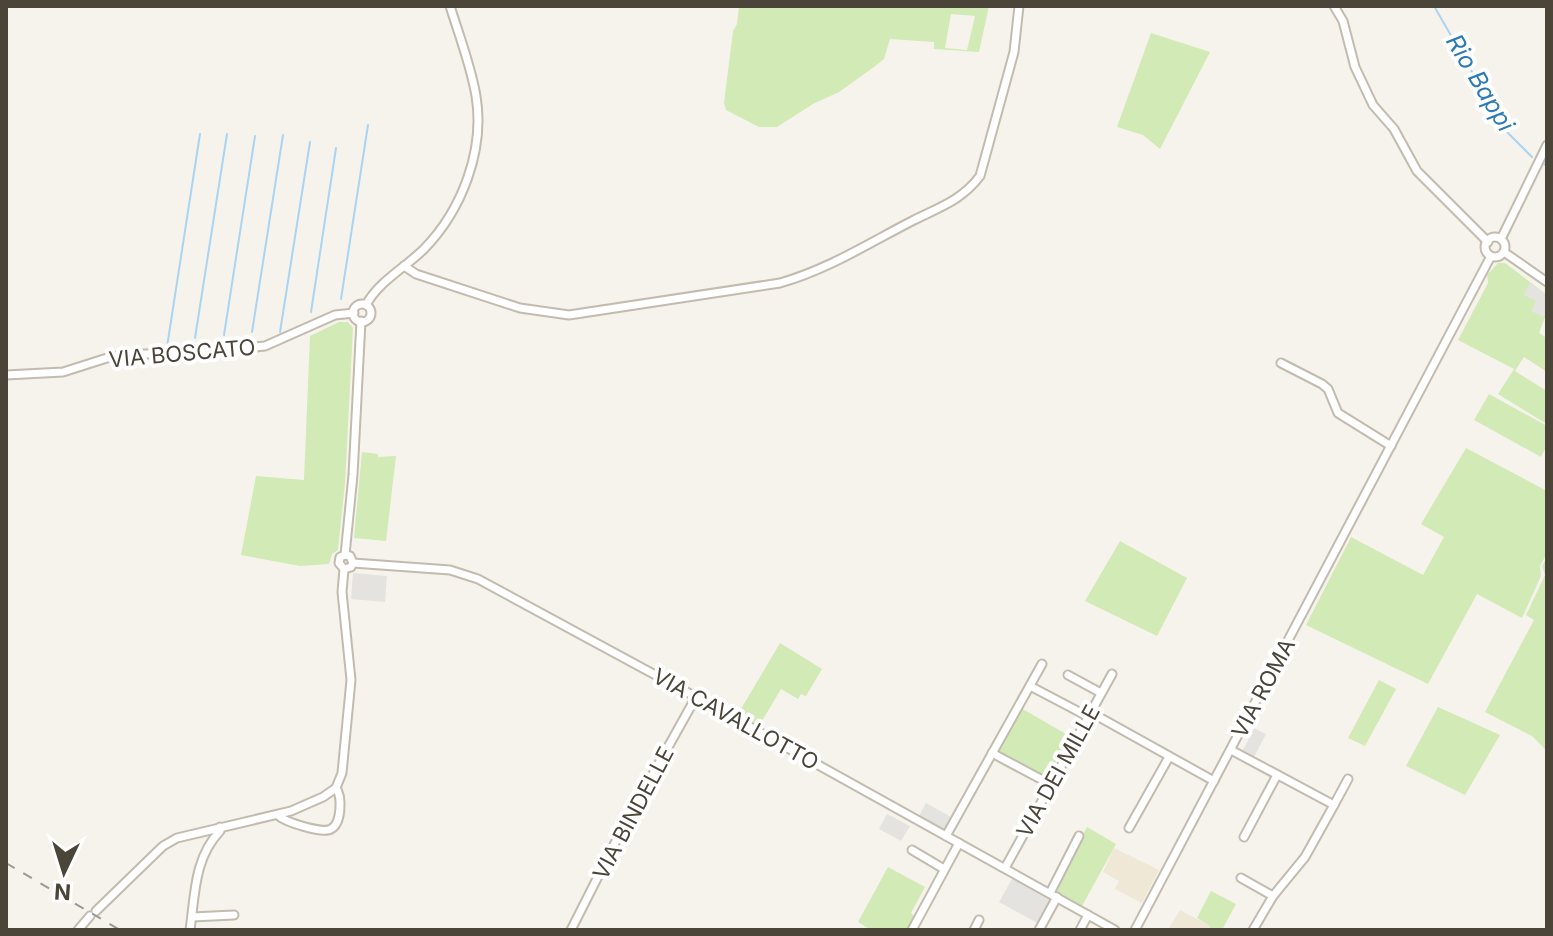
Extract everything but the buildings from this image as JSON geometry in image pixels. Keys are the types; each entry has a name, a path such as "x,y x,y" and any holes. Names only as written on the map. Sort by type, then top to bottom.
{"street":[{"path":"366,305 374,291 423,250 448,218 464,188 472,162 476,98 450,6"},
{"path":"404,266 416,274 520,308 569,315 780,283 810,275 950,204 980,176 1014,52 1019,6"},
{"path":"1334,6 1349,35 1355,67 1373,105 1394,129 1417,171 1488,242"},
{"path":"1501,239 1547,145"},
{"path":"1501,239 1504,252 1497,257 1491,256 1486,250 1488,242 1501,239"},
{"path":"1504,252 1547,282"},
{"name":"VIA ROMA","path":"1135,930 1491,256"},
{"path":"344,569 339,560 345,555 353,475 361,321 354,313 358,305 366,305 371,315 361,321"},
{"name":"VIA BOSCATO","path":"6,375 63,372 131,354 185,354 265,346 335,315 354,313"},
{"path":"1281,363 1322,384 1328,389 1338,413 1391,446"},
{"path":"344,569 353,563 352,558 345,555"},
{"name":"VIA CAVALLOTTO","path":"353,563 450,570 478,579 1115,930"},
{"path":"78,930 163,846 193,832 278,815 312,803 336,788 342,773 351,680 342,592 344,569"},
{"path":"946,836 1042,664"},
{"name":"VIA DEI MILLE","path":"1005,868 1112,674"},
{"path":"1068,675 1101,693"},
{"path":"1030,686 1214,781"},
{"name":"VIA BINDELLE","path":"571,930 620,833 696,697"},
{"path":"1231,750 1334,805"},
{"path":"992,753 1050,784"},
{"path":"1129,828 1169,757"},
{"path":"1244,837 1277,775"},
{"path":"1253,930 1273,896 1305,857 1348,779"},
{"path":"278,815 282,820 301,826 326,831 332,829 340,801 336,788"},
{"path":"190,930 199,867 204,851 220,827"},
{"path":"1039,930 1079,836"},
{"path":"912,930 959,843"},
{"path":"912,850 944,869"},
{"path":"1241,878 1273,896"},
{"path":"192,917 234,915"},
{"path":"1080,930 1088,915"},
{"path":"974,930 979,920"}],"shaded area":[{"path":"1530,283 1547,295 1544,317 1531,311 1536,301 1524,295"},
{"path":"353,573 387,576 385,602 351,599"},
{"path":"1254,728 1266,734 1254,757 1242,752"},
{"path":"926,803 951,817 944,829 919,816"},
{"path":"887,814 910,826 901,841 879,829"},
{"path":"1114,848 1159,870 1142,903 1115,889 1119,881 1103,872"},
{"path":"1012,879 1051,901 1039,924 999,902"},
{"path":"1180,910 1210,926 1208,930 1168,930"}],"green space":[{"path":"739,6 989,6 979,52 934,49 934,42 890,39 884,59 874,67 839,92 777,127 759,127 726,110 724,103 733,31","holes":["951,14 975,16 967,50 945,48"]},
{"path":"1151,33 1210,52 1160,149 1143,135 1117,127"},
{"path":"1498,263 1505,263 1547,295 1547,312 1539,333 1547,338 1547,372 1524,357 1515,371 1547,391 1547,424 1498,394 1514,369 1458,340 1488,283 1487,275"},
{"path":"339,322 348,322 353,328 345,483 338,550 332,554 329,564 300,566 241,555 256,476 304,480 310,336"},
{"path":"1489,394 1547,426 1547,445 1541,457 1474,420"},
{"path":"1466,448 1547,491 1547,553 1540,566 1541,576 1522,618 1477,594 1428,684 1306,625 1351,537 1423,575 1444,537 1421,524"},
{"path":"362,452 378,454 378,457 396,456 386,541 354,538"},
{"path":"1120,541 1187,578 1157,636 1085,601"},
{"path":"1547,557 1547,751 1532,736 1485,712 1534,620 1526,615 1545,575 1542,566"},
{"path":"780,643 822,669 806,696 801,694 798,699 781,689 759,726 738,714"},
{"path":"1379,680 1396,689 1365,746 1348,738"},
{"path":"1438,707 1500,735 1465,795 1406,766"},
{"path":"1021,708 1071,737 1047,777 998,751"},
{"path":"1087,827 1116,844 1082,906 1054,890"},
{"path":"888,867 925,887 911,913 914,916 907,930 871,930 858,922"},
{"path":"1211,891 1236,904 1222,930 1208,930 1210,926 1197,918"}],"waterway":[{"name":"Rio Bappi","path":"1434,6 1506,131 1532,157"},
{"path":"341,299 368,125"},
{"path":"167,347 200,134"},
{"path":"195,338 227,134"},
{"path":"252,332 283,135"},
{"path":"224,335 255,136"},
{"path":"280,332 310,142"},
{"path":"311,312 336,148"}],"railway":[{"path":"6,863 120,930"}]}
